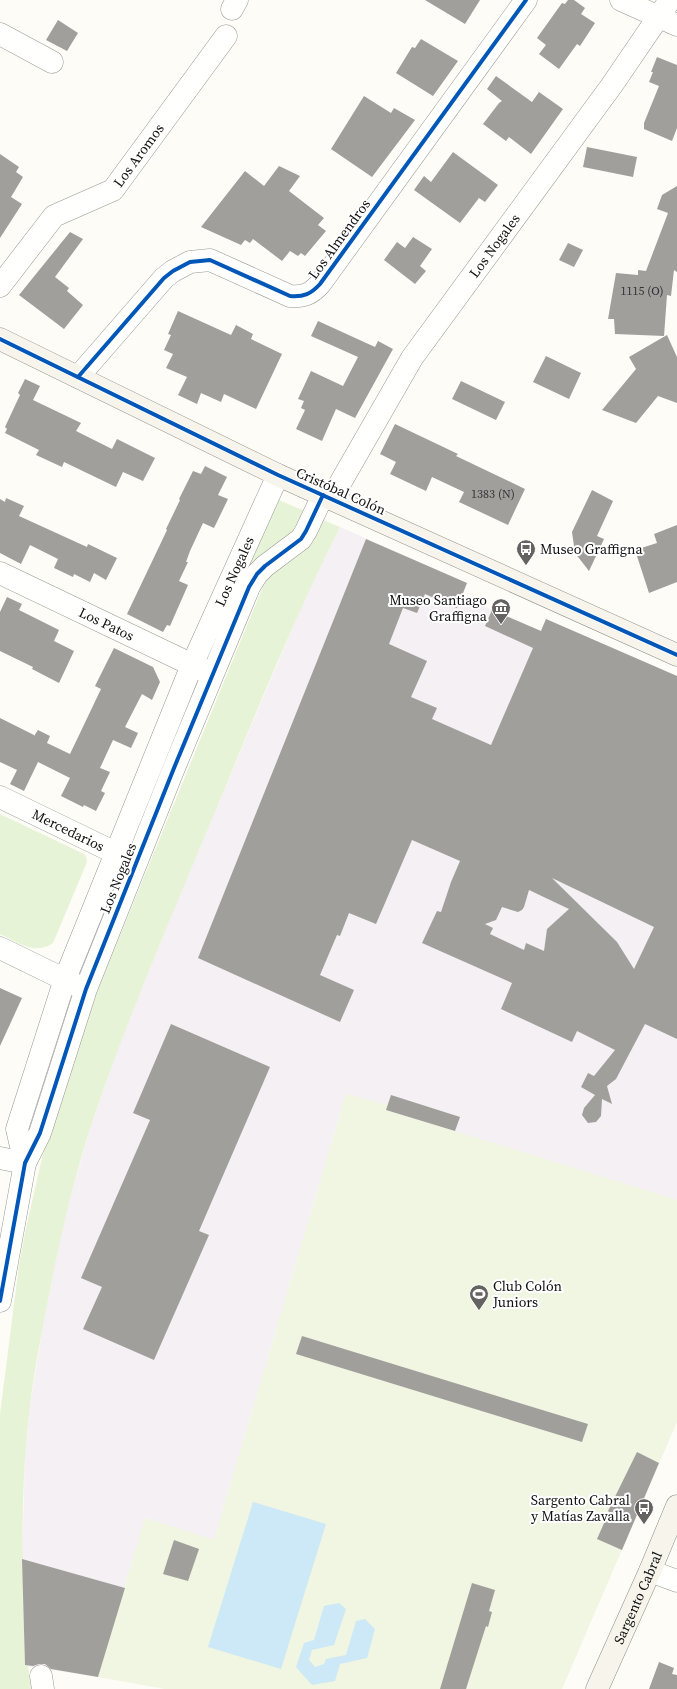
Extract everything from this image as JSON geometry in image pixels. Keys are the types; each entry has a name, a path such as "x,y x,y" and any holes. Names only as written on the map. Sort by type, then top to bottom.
{"street":[{"name":"Los Almendros","path":"78,377 164,278 172,271 190,262 210,260 290,296 302,297 313,292 526,0"},
{"path":"621,0 668,14"},
{"name":"Los Nogales","path":"0,1301 24,1163 40,1133 86,989 249,587 266,566 301,539 412,358 612,86 668,14"},
{"path":"0,34 52,62"},
{"name":"Los Aromos","path":"0,286 54,216 113,190 226,36"},
{"name":"Cristóbal Colón","path":"0,339 278,475 677,655"},
{"name":"Los Nogales","path":"24,1163 17,1129 65,979 192,665 278,475"},
{"name":"Los Patos","path":"0,573 213,675"},
{"name":"Mercedarios","path":"0,796 136,863"},
{"path":"0,948 86,989"},
{"path":"0,1158 24,1163"},
{"name":"Sargento Cabral","path":"596,1689 650,1571 677,1506"},
{"path":"650,1571 677,1581"}],"shaded area":[{"path":"340,527 467,583 462,597 540,631 546,619 677,676 677,1200 386,1110 346,1094 214,1540 145,1518 98,1677 25,1666 22,1559 25,1457 30,1406 42,1331 63,1222 90,1129 122,1037 174,909 311,584"}],"green space":[{"path":"279,500 307,512 209,655"},
{"path":"323,520 340,527 322,563 273,672 149,971 119,1048 91,1126 78,1168 53,1274 34,1379 24,1472 23,1568 25,1665 28,1666 31,1689 0,1689 0,1414 19,1265 42,1158 81,1035 103,977 264,584 276,571 298,556 310,544"},
{"path":"0,814 86,856 87,862 53,943 46,947 33,948 19,944 0,934"},
{"name":"Club Colón Juniors","path":"346,1094 388,1105 387,1110 677,1200 677,1422 562,1689 165,1689 98,1677 145,1518 214,1540"}],"water":[{"path":"253,1502 326,1524 281,1669 208,1647"},
{"path":"339,1603 346,1609 334,1645 312,1650 309,1660 315,1667 324,1664 326,1659 346,1655 356,1621 365,1619 375,1629 367,1658 340,1664 335,1681 312,1685 296,1667 304,1643 314,1640 324,1606"}],"building":[{"path":"425,0 480,0 465,24"},
{"path":"568,0 574,0 585,8 581,14 595,23 580,46 577,44 559,69 539,54 546,45 537,38 562,3 565,4"},
{"path":"58,20 78,33 67,51 46,40"},
{"path":"421,39 458,61 433,96 396,73 412,47 415,48"},
{"path":"657,57 677,65 677,128 672,141 644,129 644,123 659,86 649,82"},
{"path":"496,76 532,102 539,92 563,109 531,154 509,137 506,141 483,124 502,101 487,89"},
{"path":"364,96 391,113 394,108 415,120 372,177 331,149"},
{"path":"587,147 637,157 633,177 583,167"},
{"path":"453,152 498,185 485,202 479,198 460,223 414,190 424,176 431,182"},
{"path":"0,154 19,167 16,172 23,177 11,197 22,204 0,238"},
{"path":"279,166 300,176 289,191 324,218 318,225 326,231 305,256 301,253 298,256 290,251 282,261 253,239 250,243 245,240 241,245 201,227 245,171 264,186"},
{"path":"677,186 677,272 674,270 671,296 667,295 664,336 615,334 614,319 608,319 616,273 638,275 638,270 646,271 668,213 657,209 662,195"},
{"path":"70,232 83,239 55,277 69,288 67,291 83,305 64,329 19,295"},
{"path":"413,237 432,249 420,266 426,271 415,284 384,260 397,242 405,248"},
{"path":"568,243 583,250 574,267 559,260"},
{"path":"178,311 231,335 236,325 253,334 251,339 282,354 256,409 224,394 221,402 201,393 197,404 178,395 187,377 166,368 173,354 164,350 171,335 168,334"},
{"path":"318,321 375,347 378,341 393,349 355,418 336,409 322,441 296,429 305,410 301,408 304,401 298,399 311,371 343,386 358,357 311,336"},
{"path":"667,335 677,357 677,403 658,396 636,423 602,410 636,369 629,357"},
{"path":"546,356 581,373 569,399 533,382"},
{"path":"25,379 40,386 33,400 81,423 76,431 112,449 117,439 155,458 143,481 123,472 116,487 64,462 62,467 36,455 39,450 5,433 7,429 5,427 20,395 18,393"},
{"path":"461,381 505,402 496,420 452,399"},
{"path":"395,424 458,454 456,456 525,489 508,525 459,502 464,492 432,477 426,491 390,474 396,462 380,454"},
{"path":"205,466 227,477 218,495 228,499 214,528 203,523 190,551 186,562 188,562 179,581 188,585 170,626 167,625 163,632 127,614 193,471 201,474"},
{"path":"592,490 613,501 597,536 604,539 589,571 575,553 572,532"},
{"path":"6,498 24,506 19,516 87,547 88,544 117,558 106,580 94,573 90,582 74,574 73,577 54,568 58,559 30,545 21,564 0,553 0,499 5,502"},
{"path":"677,525 677,582 649,593 635,550 657,543 654,534"},
{"path":"366,539 467,583 457,608 425,594 417,613 403,608 389,644 427,661 411,697 437,708 432,719 491,745 533,648 485,626 492,610 541,631 546,619 677,676 677,1039 645,1024 616,1079 607,1086 612,1104 602,1099 601,1116 596,1122 588,1123 582,1115 584,1108 595,1095 581,1087 588,1073 594,1076 615,1050 577,1031 572,1042 501,1009 512,983 422,943 437,911 441,912 460,861 412,840 376,924 349,913 340,936 337,935 320,975 354,990 340,1022 198,958","holes":["552,878 654,927 634,969 617,942","529,890 569,909 547,929 544,951 526,943 524,950 490,934 493,928 485,924 496,920 502,907 518,912 522,910"]},
{"path":"7,597 22,604 19,610 59,630 54,641 74,651 59,683 32,669 33,667 0,651 0,612"},
{"path":"114,648 153,667 160,682 152,700 142,694 125,727 138,733 131,748 113,740 100,768 110,772 101,791 105,793 96,811 84,805 83,807 61,796 70,778 38,762 24,791 10,784 17,770 0,762 0,718 34,736 38,730 50,736 47,743 70,754 101,689 95,686"},
{"path":"0,988 22,998 0,1046"},
{"path":"171,1024 270,1067 199,1231 209,1235 154,1360 83,1329 102,1287 81,1278 150,1120 133,1113"},
{"path":"391,1095 460,1117 455,1131 386,1110"},
{"path":"302,1336 588,1424 582,1442 296,1354"},
{"path":"637,1452 659,1463 622,1550 597,1539 609,1512 608,1511"},
{"path":"174,1540 199,1549 188,1581 163,1574"},
{"path":"22,1559 125,1588 98,1677 51,1669 45,1664 33,1666 25,1665"},
{"path":"472,1583 495,1590 489,1611 492,1612 488,1627 486,1626 466,1689 440,1689"},
{"path":"659,1662 674,1668 672,1674 677,1675 677,1689 649,1689"}],"cycle path":[{"path":"78,377 164,278 173,271 190,262 210,260 290,296 307,294 313,290 320,284 526,0"},
{"path":"0,339 278,475 677,655"},
{"path":"0,1301 25,1163 40,1133 86,989 174,768 249,587 257,574 265,566 301,539 323,495"}],"place":[{"name":"Museo Graffigna","path":"526,566"},
{"name":"Museo Santiago Graffigna","path":"501,625"},
{"name":"Club Colón Juniors","path":"479,1311"},
{"name":"Sargento Cabral y Matías Zavalla","path":"644,1525"}]}
